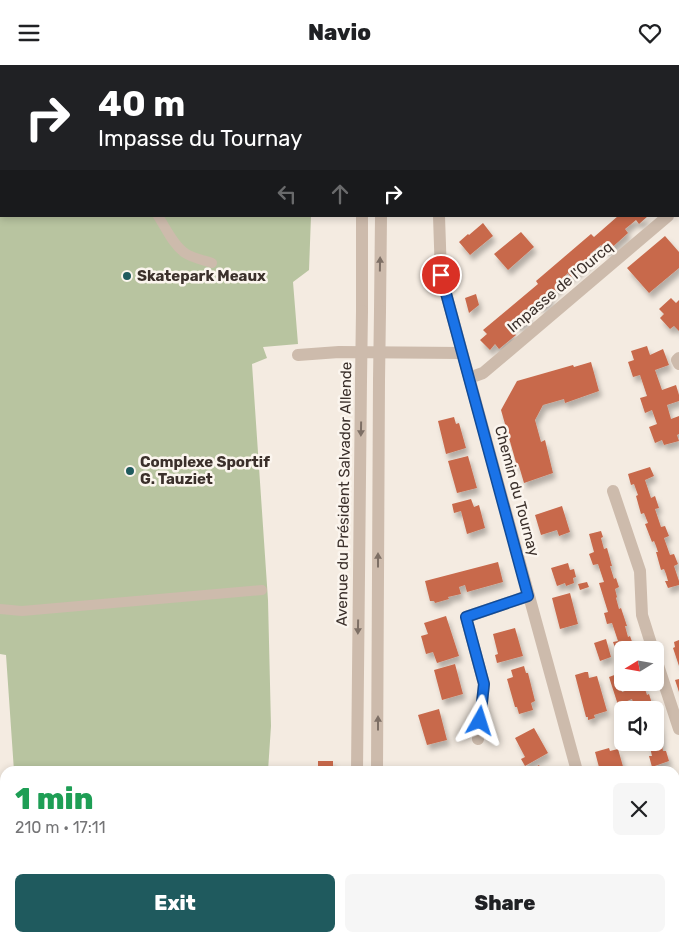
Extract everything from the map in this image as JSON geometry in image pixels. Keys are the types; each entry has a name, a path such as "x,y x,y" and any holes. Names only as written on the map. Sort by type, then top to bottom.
{"street":[{"path":"159,217 180,248 186,253 212,263"},
{"name":"Avenue du Président Salvador Allende","path":"357,766 362,217"},
{"path":"377,766 381,217"},
{"name":"Chemin du Tournay","path":"440,217 441,275 576,766"},
{"name":"Impasse de l'Ourcq","path":"469,378 483,373 667,217"},
{"path":"298,355 339,352 462,353"},
{"path":"679,358 677,360 679,364"},
{"path":"613,491 640,571 642,615 650,641"},
{"path":"0,609 22,611 262,590"},
{"path":"478,739 484,684 466,617 528,596"},
{"path":"664,683 679,729"}],"green space":[{"name":"Complexe Sportif G. Tauziet","path":"0,217 311,217 309,270 293,282 298,344 263,347 267,358 252,364 268,600 271,726 268,766 14,766 6,655 0,654"}],"building":[{"path":"617,217 647,217 639,224 636,220 625,229 628,233 607,252 601,245 590,254 593,258 588,263 571,277 568,273 558,282 561,286 549,296 552,299 541,308 537,303 526,313 530,318 519,327 515,323 509,328 516,335 499,349 495,344 490,350 480,340 487,334 483,330 538,284 536,281 591,234 594,237"},
{"path":"483,223 493,236 470,255 459,242"},
{"path":"521,232 534,247 508,270 494,254"},
{"path":"665,236 679,252 679,268 649,293 627,268"},
{"path":"476,294 479,305 469,313 465,298"},
{"path":"671,298 676,303 679,300 679,331 674,326 670,329 660,318 664,314 659,309"},
{"path":"647,346 650,355 663,349 669,365 655,370 662,390 676,385 679,395 679,401 667,405 671,419 679,416 679,434 677,435 679,441 664,445 662,440 655,443 649,427 657,424 652,410 645,413 640,398 647,396 640,375 633,377 628,362 634,360 631,351"},
{"path":"591,362 599,391 565,403 564,399 543,405 535,420 541,442 545,440 553,473 524,483 519,466 517,466 501,410 517,381 573,365 574,367"},
{"path":"454,417 456,424 459,423 466,448 446,454 438,421"},
{"path":"468,456 477,488 457,493 448,461"},
{"path":"650,467 654,476 645,480 651,498 655,496 659,508 655,509 661,527 665,526 669,536 664,538 670,555 674,554 678,564 674,566 679,585 668,588 665,581 668,581 666,574 664,569 661,570 656,546 654,541 652,542 645,524 648,523 644,513 641,514 636,496 638,495 634,484 631,485 628,474"},
{"path":"471,499 474,507 479,505 485,528 467,534 461,511 454,513 452,504"},
{"path":"562,506 570,532 559,536 557,530 541,535 535,515"},
{"path":"601,531 604,549 607,548 614,579 616,578 619,587 615,589 619,609 621,608 627,626 625,626 628,637 630,636 632,641 618,641 612,623 607,624 604,613 608,612 599,583 604,582 598,564 593,565 589,554 594,552 589,534"},
{"path":"498,562 503,582 467,592 465,585 459,587 461,594 435,603 430,601 425,581"},
{"path":"568,563 570,570 574,569 576,577 573,578 574,583 566,586 565,583 557,586 551,568"},
{"path":"587,582 589,587 580,590 578,584"},
{"path":"570,593 578,624 560,629 552,598"},
{"path":"446,616 459,656 437,663 433,652 426,654 421,636 428,634 424,623"},
{"path":"515,628 523,656 497,663 495,655 498,654 493,634"},
{"path":"606,639 611,657 600,661 594,643"},
{"path":"679,640 679,666 673,648 675,647 674,642"},
{"path":"455,664 463,694 442,700 434,670"},
{"path":"524,666 526,673 528,673 535,701 531,703 533,710 519,714 517,707 515,707 507,679 513,677 511,670"},
{"path":"588,672 589,678 597,676 607,711 594,715 595,718 588,720 575,675"},
{"path":"614,675 614,691 646,691 651,701 633,701 632,699 617,701 609,677"},
{"path":"679,679 679,692 675,680"},
{"path":"439,709 447,740 427,745 418,715"},
{"path":"534,728 548,753 525,766 521,759 525,757 515,738"},
{"path":"609,748 610,751 619,751 623,766 599,766 595,752"},
{"path":"651,751 666,751 669,761 652,766 649,756 652,756"},
{"path":"318,761 333,761 333,766 318,766"}],"place":[{"name":"Skatepark Meaux","path":"127,276"},
{"name":"Complexe Sportif G. Tauziet","path":"130,471"}],"route":[{"path":"441,275 528,596 466,617 484,684 480,721"}]}
